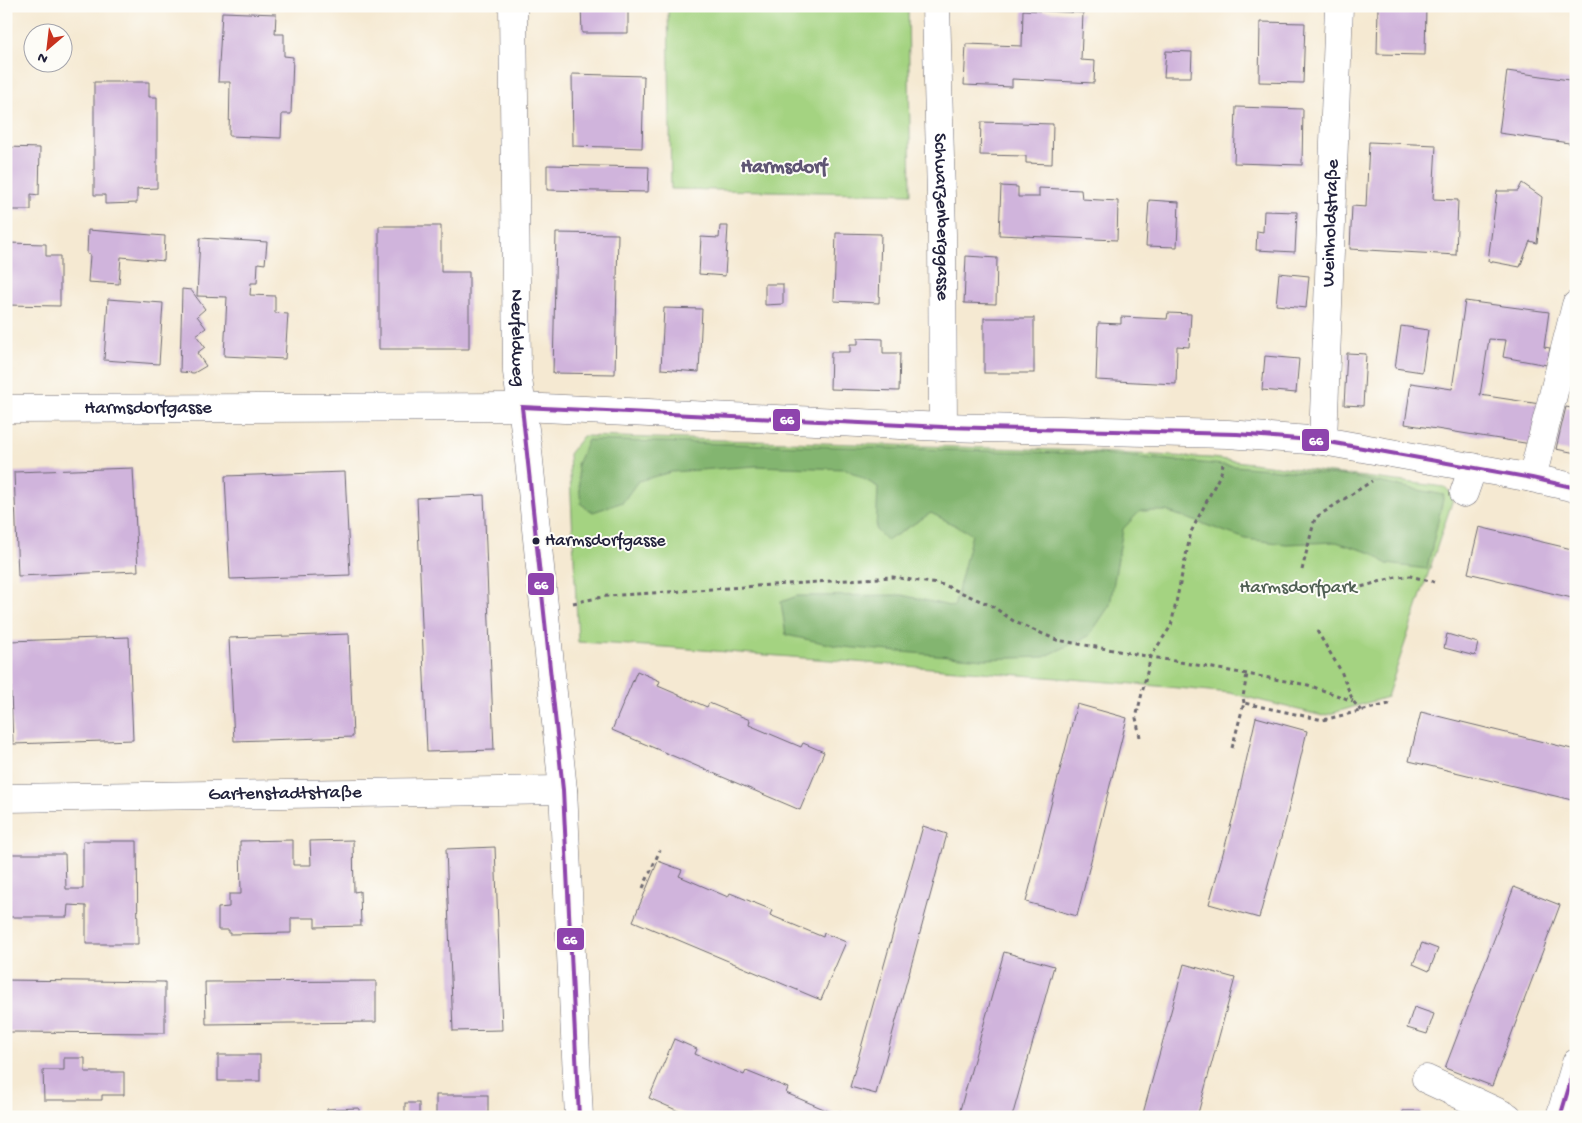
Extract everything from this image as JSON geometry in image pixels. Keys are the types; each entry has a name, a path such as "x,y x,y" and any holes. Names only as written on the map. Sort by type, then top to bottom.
{"street":[{"name":"Neufeldweg","path":"513,6 517,372 563,790 580,1117"},
{"name":"Schwarzenberggasse","path":"936,6 942,234 942,427"},
{"name":"Weinholdstraße","path":"1323,441 1340,6"},
{"path":"1532,478 1576,305"},
{"name":"Harmsdorfgasse","path":"6,409 522,407 942,427 1228,434 1323,441 1473,467 1576,488"},
{"path":"1464,493 1473,467"},
{"name":"Gartenstadtstraße","path":"6,798 563,790"},
{"path":"1560,1117 1576,1064"},
{"path":"1426,1079 1508,1117"}],"path":[{"path":"1140,737 1136,718 1151,656 1171,626 1191,532 1221,473 1224,454"},
{"path":"1302,570 1314,518 1378,478"},
{"path":"1354,589 1396,577 1410,576 1434,582"},
{"path":"570,603 607,596 893,577 944,585 992,606 1015,622 1057,640 1308,685 1353,701"},
{"path":"1317,631 1341,671 1353,701 1361,711"},
{"path":"1232,748 1244,703 1242,697 1247,674"},
{"path":"1244,703 1323,720 1392,703"},
{"path":"643,888 660,850"}],"green space":[{"path":"668,6 908,6 911,194 671,189"},
{"name":"Harmsdorfpark","path":"583,436 1058,450 1211,458 1445,487 1454,496 1387,697 1323,716 1230,693 664,647 578,642 569,454"},
{"path":"588,440 1101,454 1347,476 1444,495 1427,569 1387,564 1372,553 1336,542 1286,544 1246,539 1166,511 1140,511 1123,529 1110,605 1089,636 1044,657 984,659 843,647 786,635 781,602 797,596 902,595 954,607 972,534 931,513 887,541 876,530 878,487 846,469 756,466 671,472 638,481 623,502 593,512 581,504 577,464"}],"building":[{"path":"581,6 628,6 628,33 582,33"},
{"path":"1378,6 1426,6 1425,55 1377,54"},
{"path":"1023,10 1083,13 1081,60 1095,61 1094,83 1012,79 1012,87 964,85 966,44 1022,46"},
{"path":"222,12 276,14 275,34 284,34 284,56 293,57 291,114 282,114 281,138 229,136 230,82 218,82"},
{"path":"1260,22 1305,23 1303,83 1259,82"},
{"path":"1166,51 1192,52 1191,77 1164,77"},
{"path":"1507,71 1576,81 1576,144 1499,133"},
{"path":"572,74 644,76 642,148 573,146"},
{"path":"94,82 149,82 149,97 157,97 157,188 137,189 137,203 105,204 105,195 94,195"},
{"path":"1236,107 1303,109 1302,165 1234,163"},
{"path":"981,122 1053,124 1052,164 1026,163 1026,156 980,155"},
{"path":"1369,142 1436,145 1433,199 1458,200 1456,255 1350,249 1352,206 1366,207"},
{"path":"6,147 40,148 39,195 31,194 31,210 6,210"},
{"path":"547,165 649,167 648,192 547,190"},
{"path":"1522,183 1542,197 1537,243 1530,241 1520,267 1488,261 1497,191 1518,191"},
{"path":"1001,186 1018,187 1018,197 1039,197 1039,188 1081,190 1082,199 1118,201 1117,240 999,235"},
{"path":"1149,200 1179,202 1177,247 1146,246"},
{"path":"1264,211 1297,212 1295,252 1256,250 1257,231 1263,232"},
{"path":"379,226 441,226 441,272 469,272 469,349 379,349"},
{"path":"720,226 728,226 725,276 699,274 701,237 719,238"},
{"path":"88,230 165,236 164,261 121,257 119,284 88,282 90,255 87,254"},
{"path":"556,233 618,234 615,374 553,373"},
{"path":"836,233 881,234 879,303 834,301"},
{"path":"200,238 267,242 265,264 258,263 257,283 251,283 250,295 275,296 275,313 288,314 285,359 224,356 227,297 197,296"},
{"path":"6,243 46,244 46,256 60,256 60,306 6,305"},
{"path":"966,256 997,258 996,304 964,303"},
{"path":"1279,273 1309,276 1306,308 1276,305"},
{"path":"765,284 783,284 783,304 765,305"},
{"path":"182,289 191,290 205,309 197,316 206,328 196,335 205,347 197,353 206,366 194,373 180,372"},
{"path":"108,299 163,303 159,364 104,360"},
{"path":"1465,301 1549,312 1544,347 1550,348 1547,365 1503,357 1506,340 1489,339 1480,395 1540,404 1531,444 1405,424 1411,383 1452,389"},
{"path":"664,308 702,309 699,372 661,369"},
{"path":"1168,313 1191,314 1189,347 1177,346 1176,384 1096,380 1098,323 1121,324 1121,317 1167,319"},
{"path":"984,318 1034,318 1034,373 984,373"},
{"path":"1401,326 1428,330 1422,372 1395,368"},
{"path":"858,338 883,339 883,353 900,353 899,391 830,389 831,352 850,352 850,344 858,344"},
{"path":"1347,353 1366,354 1363,406 1344,405"},
{"path":"1265,356 1299,359 1296,393 1262,390"},
{"path":"1566,407 1576,409 1576,453 1556,449"},
{"path":"133,468 138,571 18,576 14,472"},
{"path":"345,472 350,575 230,579 225,476"},
{"path":"484,495 494,750 427,752 417,498"},
{"path":"1479,527 1576,550 1576,599 1468,573"},
{"path":"349,634 353,737 234,741 229,638"},
{"path":"1447,634 1478,643 1475,656 1444,648"},
{"path":"129,637 133,740 13,744 9,641"},
{"path":"637,671 660,681 658,686 707,707 709,703 750,720 749,725 801,747 803,743 824,752 800,810 612,730"},
{"path":"1077,704 1127,718 1077,916 1026,902"},
{"path":"1421,712 1576,750 1576,801 1409,761"},
{"path":"1256,717 1307,731 1286,820 1259,918 1209,904 1236,806"},
{"path":"923,826 947,834 876,1094 850,1087"},
{"path":"293,840 293,865 311,865 310,841 353,840 354,892 360,891 361,926 315,927 315,918 291,918 291,933 229,934 229,930 218,930 218,908 229,907 229,894 241,894 240,841"},
{"path":"83,841 137,841 138,944 86,944 86,906 68,905 67,917 6,917 6,854 65,854 66,889 83,889"},
{"path":"495,847 502,1030 453,1031 446,849"},
{"path":"658,861 682,870 679,876 728,897 730,893 772,910 770,915 823,937 824,933 846,942 821,1000 633,921"},
{"path":"1514,887 1560,905 1492,1086 1445,1068"},
{"path":"1422,943 1438,949 1429,971 1413,964"},
{"path":"1004,952 1054,966 1012,1117 958,1117"},
{"path":"1184,964 1235,978 1197,1117 1142,1117"},
{"path":"6,980 165,982 165,1033 6,1032"},
{"path":"376,981 376,1022 206,1024 205,982"},
{"path":"1414,1007 1434,1014 1427,1034 1407,1028"},
{"path":"674,1039 697,1049 695,1054 744,1075 746,1071 788,1088 786,1093 838,1115 840,1111 853,1117 692,1117 649,1098"},
{"path":"218,1055 260,1055 260,1081 218,1081"},
{"path":"64,1058 85,1058 85,1072 124,1072 124,1095 102,1095 102,1100 44,1100 43,1070 64,1070"},
{"path":"436,1095 488,1095 488,1117 436,1117"},
{"path":"405,1103 419,1103 419,1117 405,1117"},
{"path":"359,1108 359,1117 327,1117 327,1109"},
{"path":"1403,1111 1421,1111 1421,1117 1402,1117"}],"transit line":[{"name":"66","path":"522,407 943,427 1237,434 1323,441 1532,478 1576,488"},
{"name":"66","path":"522,407 563,790 579,1117"},
{"name":"66","path":"1560,1117 1576,1064"}],"place":[{"name":"Harmsdorfgasse","path":"536,541"}],"district":[{"name":"Harmsdorf","path":"784,168"}]}
